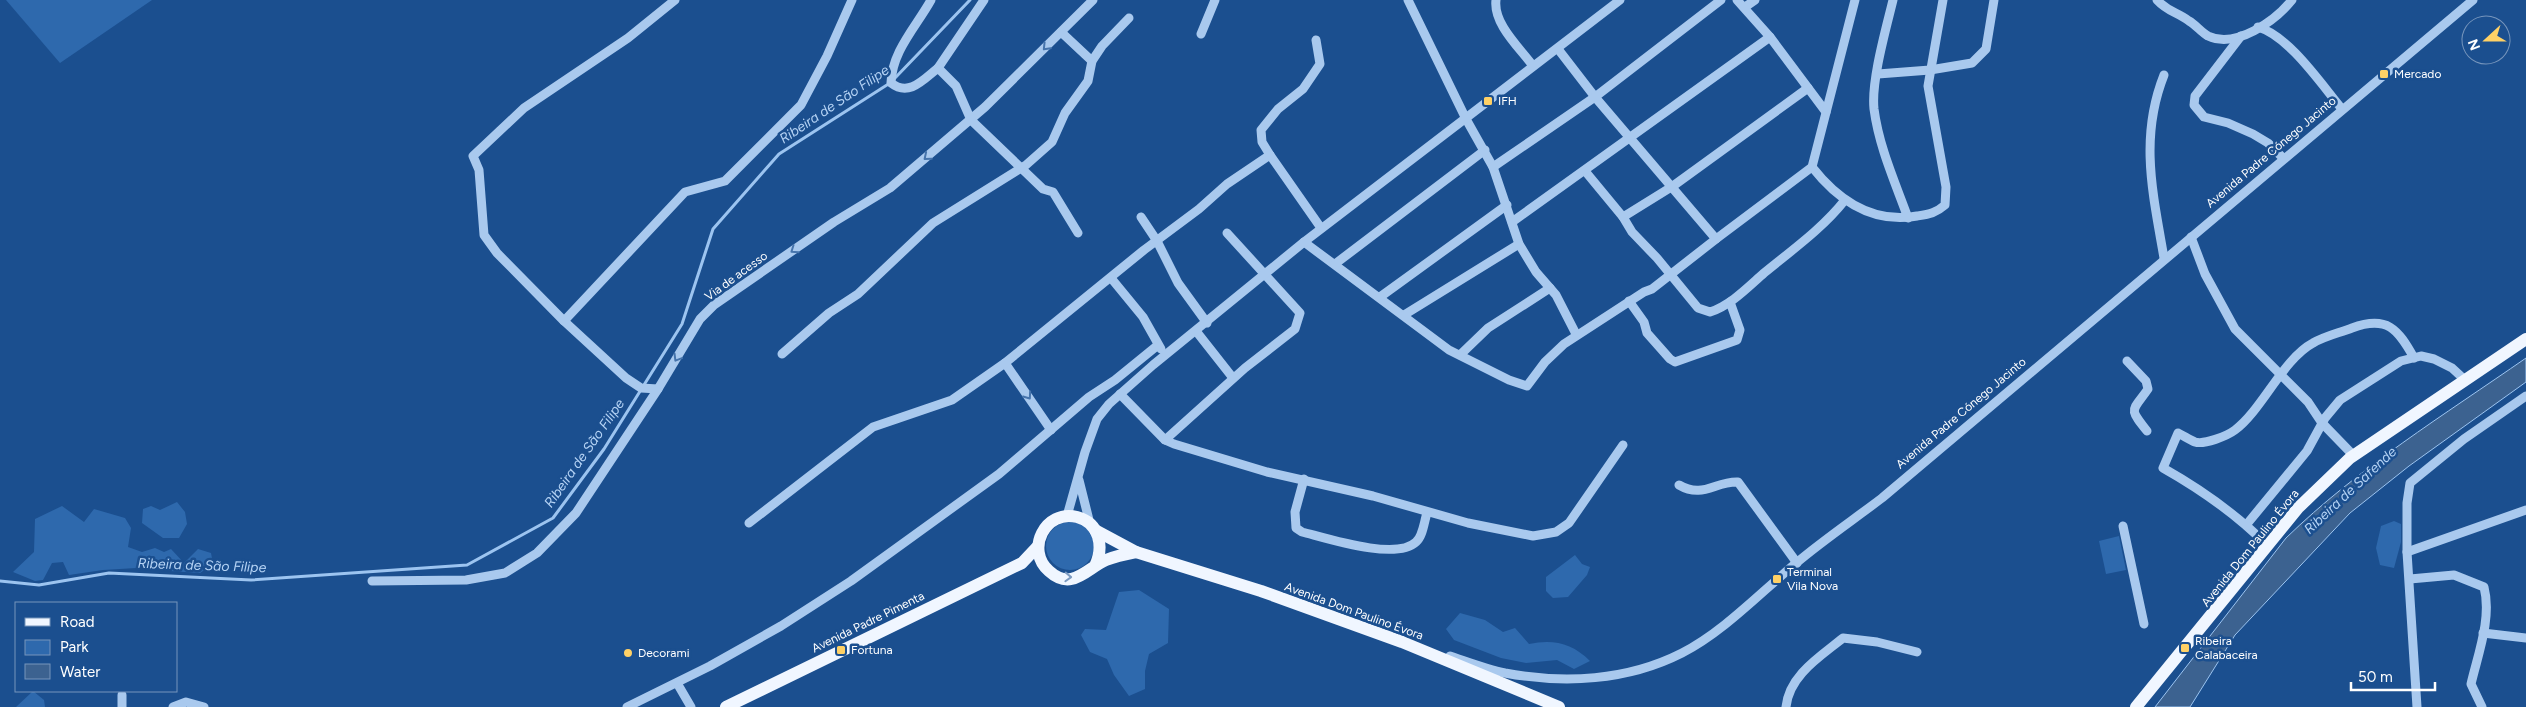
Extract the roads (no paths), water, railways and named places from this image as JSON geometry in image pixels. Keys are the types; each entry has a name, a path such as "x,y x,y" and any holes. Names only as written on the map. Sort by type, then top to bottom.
{"main road":[{"name":"Avenida Dom Paulino Évora","path":"2136,707 2298,508 2354,456 2526,339"},
{"path":"1095,566 1100,546 1092,527 1077,517 1067,516 1050,522 1039,537 1038,546 1043,564 1054,574 1068,579 1078,578 1106,560 1136,552"},
{"name":"Avenida Dom Paulino Évora","path":"1092,527 1136,552 1261,591 1402,642 1559,707"},
{"path":"1022,563 1038,546"},
{"path":"1022,563 1043,564"},
{"name":"Avenida Padre Pimenta","path":"726,707 1022,563"}],"street":[{"path":"658,389 641,388 626,378 564,321 497,253 484,235 479,170 473,156 524,108 628,38 675,0"},
{"path":"564,321 685,192 725,181 801,105 827,56 852,0"},
{"path":"931,0 901,46 891,68 891,82 898,88 912,89 938,68 984,0"},
{"name":"Via de acesso","path":"372,581 466,580 505,573 537,553 576,513 658,389 700,319 714,305 834,222 890,188 971,120 1093,0"},
{"path":"1201,34 1215,0"},
{"path":"1408,0 1466,119 1493,167 1519,244 1536,272 1556,295 1576,334"},
{"path":"1496,0 1495,8 1500,22 1533,66"},
{"path":"1067,516 1079,479 1085,452 1097,419 1120,394 1321,228 1620,0"},
{"path":"1493,167 1595,97 1721,0"},
{"path":"1737,0 1770,36 1826,112"},
{"path":"1745,8 1755,0"},
{"path":"1304,242 1404,315 1430,338 1460,356 1509,380 1527,386 1545,362 1576,334 1652,289 1716,238 1812,167 1855,0"},
{"path":"1892,0 1878,74 1874,107 1886,160 1908,218"},
{"path":"1812,167 1826,185 1862,210 1894,219 1936,213 1945,205 1947,198 1928,86 1943,0"},
{"path":"1878,74 1930,70 1972,63 1986,49 1994,0"},
{"path":"2157,0 2169,12 2191,22 2207,36 2225,40 2241,36 2258,27 2274,17 2292,0"},
{"name":"Avenida Padre Cónego Jacinto","path":"1402,642 1505,672 1579,680 1620,675 1682,653 1710,635 1797,562 1882,498 2190,236 2473,0"},
{"path":"782,354 828,313 858,294 933,223 1020,168 1052,142 1065,113 1088,81 1092,61 1102,46 1129,18"},
{"path":"2258,27 2267,30 2289,48 2342,109"},
{"path":"1060,32 1092,61"},
{"path":"1512,222 1632,138 1770,36"},
{"path":"2241,36 2195,96 2194,105 2204,117 2228,123 2253,134 2268,143 2283,158"},
{"path":"1316,40 1320,64 1303,89 1278,109 1261,130 1262,142 1270,156 1321,228"},
{"path":"1558,49 1595,97 1716,238"},
{"path":"938,68 956,86 971,120 1042,189 1053,192 1061,202 1078,233"},
{"path":"2164,75 2156,95 2150,123 2149,144 2151,181 2164,258"},
{"path":"1623,217 1673,186 1808,88"},
{"path":"1335,264 1484,150"},
{"path":"749,523 873,427 952,400 1004,363 1248,169 1270,156"},
{"path":"1585,170 1623,217 1632,232 1657,258 1669,275 1698,308 1710,312 1730,302 1806,238 1834,213 1845,200"},
{"path":"1380,297 1507,205"},
{"path":"1141,217 1157,241 1178,283 1207,323"},
{"path":"1165,440 1233,378 1296,329 1299,321 1300,313 1267,274 1227,233"},
{"path":"2190,236 2205,274 2235,329 2308,402 2322,423 2354,456"},
{"path":"1404,315 1519,244"},
{"path":"1111,278 1143,317 1164,356"},
{"path":"1460,356 1488,328 1550,288"},
{"path":"1630,301 1644,322 1648,333 1670,360 1675,362 1737,340 1740,330 1730,302"},
{"path":"2268,545 2247,524 2207,493 2163,468 2178,433 2197,443 2235,431 2294,358 2312,343 2360,325 2381,323 2392,327 2404,340 2414,358"},
{"path":"1196,331 1233,378"},
{"path":"627,707 677,683 781,626 851,581 999,474 1158,345"},
{"path":"2247,524 2307,451 2322,423 2340,400 2401,361 2421,356 2434,359 2452,368 2465,380"},
{"path":"2127,361 2146,381 2148,389 2133,408 2134,414 2147,431"},
{"path":"1004,363 1051,430"},
{"path":"1120,394 1165,440 1174,444 1267,472 1374,496 1427,513 1534,536 1556,532 1569,523 1623,445"},
{"path":"2418,707 2407,552 2407,503 2410,483 2464,439 2526,396"},
{"path":"1079,479 1092,527"},
{"path":"1304,479 1294,521 1296,528 1302,532 1377,549 1408,547 1419,538 1427,513"},
{"path":"1679,485 1689,491 1698,491 1731,482 1738,482 1797,562"},
{"path":"2407,552 2526,510"},
{"path":"2122,526 2144,624"},
{"path":"2410,579 2454,576 2484,586 2486,595 2484,633 2471,684 2482,707"},
{"path":"2484,633 2526,638"},
{"path":"1786,707 1787,700 1796,681 1813,662 1844,638 1877,642 1917,652"},
{"path":"677,683 691,707"},
{"path":"122,695 122,707"},
{"path":"173,707 186,702 204,707"}],"water":[{"name":"Ribeira de Safende","path":"2526,358 2526,382 2409,466 2350,513 2235,635 2190,707 2155,707 2286,538 2342,488 2372,465"}],"waterway":[{"name":"Ribeira de São Filipe","path":"895,78 970,0"},
{"name":"Ribeira de São Filipe","path":"0,581 39,585 109,573 251,580 467,565 553,518 604,449 682,324 713,229 779,154 890,83"}],"place":[{"name":"Mercado","path":"2384,74"},
{"name":"IFH","path":"1488,101"},
{"name":"Terminal Vila Nova","path":"1777,579"},
{"name":"Ribeira Calabaceira","path":"2185,648"},
{"name":"Fortuna","path":"841,650"},
{"name":"Decorami","path":"628,653"}]}
